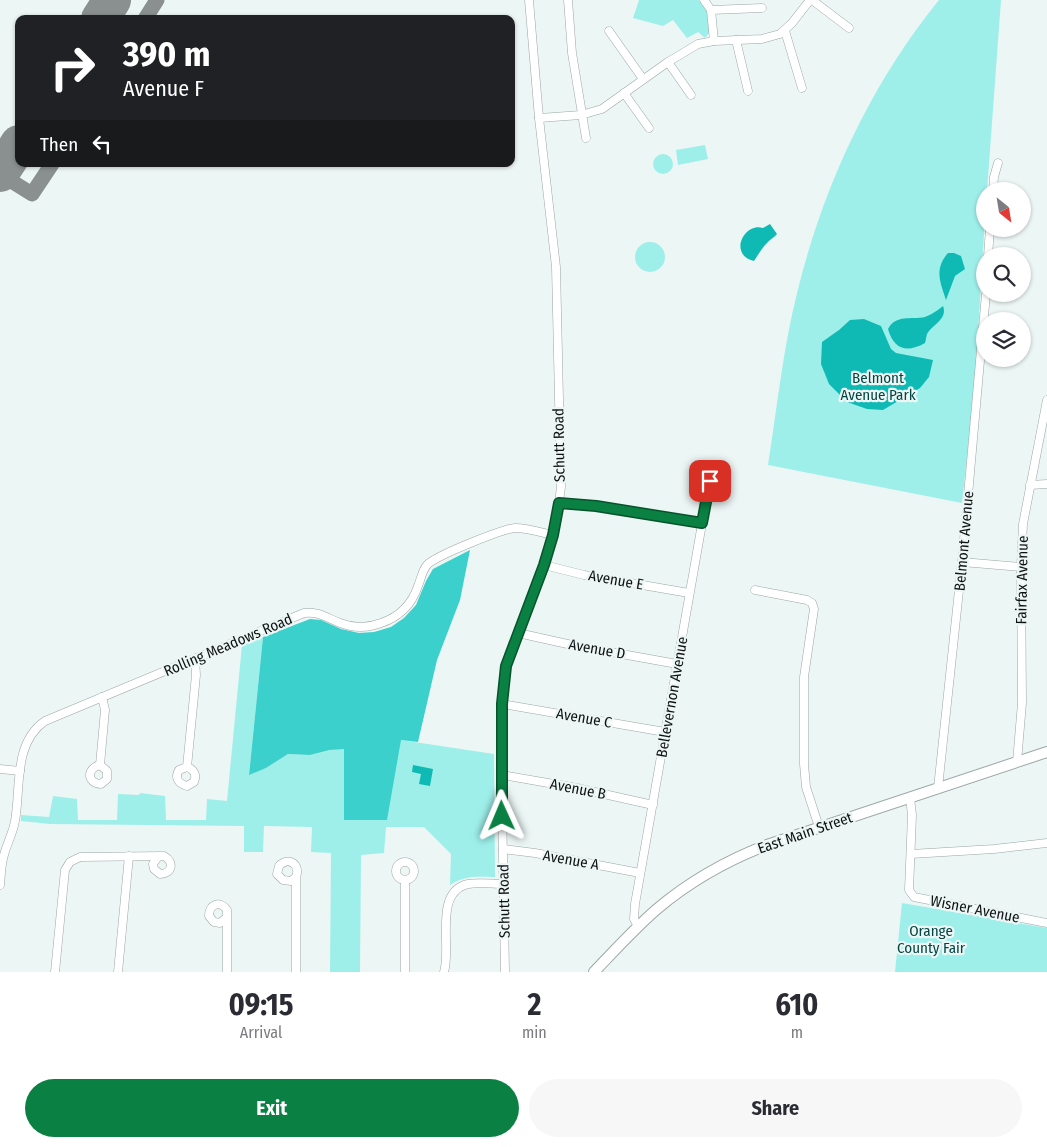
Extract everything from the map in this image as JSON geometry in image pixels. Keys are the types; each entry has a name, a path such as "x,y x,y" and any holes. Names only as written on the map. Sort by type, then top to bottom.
{"main road":[{"name":"East Main Street","path":"594,972 638,926 662,905 685,888 726,863 767,845 1047,752"}],"street":[{"name":"Schutt Road","path":"504,972 502,704 506,666 544,565 553,535 559,503 561,456 556,266 539,118 529,0"},
{"path":"568,0 572,53 586,138"},
{"path":"704,0 712,10 714,41"},
{"path":"539,118 581,115 602,109 668,62 698,44 714,41 762,39 780,34 785,31 811,0 849,28"},
{"path":"712,10 762,8"},
{"path":"785,31 802,88"},
{"path":"609,32 643,79"},
{"path":"736,40 748,91"},
{"path":"668,62 691,95"},
{"path":"624,93 649,128"},
{"path":"994,182 998,163"},
{"name":"Belmont Avenue","path":"938,788 962,562 985,302"},
{"name":"Fairfax Avenue","path":"1016,762 1022,703 1021,567 1023,524 1047,400"},
{"name":"Bellevernon Avenue","path":"638,926 634,919 634,914 640,872 712,467"},
{"path":"1030,485 1047,484"},
{"path":"559,503 596,506 702,523"},
{"name":"Rolling Meadows Road","path":"0,885 3,858 15,820 20,771 25,746 39,725 53,717 304,613 318,614 355,626 381,623 396,615 408,604 416,592 425,568 437,558 508,529 521,528 553,535"},
{"path":"962,562 1021,567"},
{"name":"Avenue E","path":"544,565 584,575 689,593"},
{"path":"755,590 808,600 814,608 804,677 804,764 806,788 819,828"},
{"name":"Avenue D","path":"518,633 564,644 677,664"},
{"path":"187,767 196,675 195,659"},
{"path":"100,765 105,710 102,697"},
{"name":"Avenue C","path":"502,704 665,732"},
{"path":"0,769 20,771"},
{"name":"Avenue B","path":"502,775 577,788 653,805"},
{"name":"Wisner Avenue","path":"910,798 910,894 914,897 1047,923"},
{"path":"911,854 994,849 1047,843"},
{"name":"Avenue A","path":"502,849 640,872"},
{"path":"118,972 129,856"},
{"path":"56,972 65,870 68,864 73,859 80,857 158,857"},
{"path":"296,877 296,972"},
{"path":"405,880 405,972"},
{"path":"444,972 447,957 447,906 451,897 456,890 467,884 503,884"},
{"path":"226,918 227,972"}],"green space":[{"path":"639,0 698,0 707,10 709,33 705,38 698,32 687,38 673,20 663,26 633,18"},
{"name":"Belmont Avenue Park","path":"939,0 1001,0 988,182 976,182 976,238 984,238 983,247 976,247 976,302 980,302 979,312 976,312 975,382 962,503 768,465 792,314 820,214 835,176 871,102 891,67"},
{"path":"705,145 708,159 678,165 676,150"},
{"path":"659,154 667,154 673,160 673,168 667,174 659,174 653,168 653,160"},
{"path":"650,242 656,243 664,251 664,263 656,271 650,272 644,271 636,263 635,257 636,251 644,243"},
{"path":"263,637 249,774 266,768 288,754 310,755 331,750 401,740 494,754 495,877 467,878 450,885 451,854 424,827 386,827 384,853 361,855 360,972 330,972 331,853 311,852 312,827 264,826 263,852 244,852 244,826 50,824 21,821 21,815 49,817 53,796 77,799 78,820 117,820 118,794 139,795 140,793 165,796 166,820 206,820 207,799 227,801 242,645"},
{"name":"Orange County Fair","path":"902,903 1047,928 1047,972 895,972"}],"shaded area":[{"path":"770,224 777,234 769,240 754,261 746,258 740,246 745,234 756,227 763,228"},
{"path":"948,253 961,256 965,269 955,276 946,300 940,281 940,270"},
{"path":"943,306 942,318 927,334 925,343 907,349 902,348 894,341 888,329 895,321 904,318 925,317"},
{"path":"864,319 881,326 891,349 896,353 933,360 929,377 920,388 883,410 867,409 847,402 829,384 821,364 822,342 850,320"},
{"path":"470,550 460,600 437,660 418,742 401,740 387,820 344,820 344,749 310,755 288,754 266,768 249,775 263,637 310,619 321,620 341,629 359,633 374,632 391,627 404,618 416,605 433,569"},
{"path":"413,765 433,769 430,786 419,784 421,774 412,772"}],"taxiway":[{"path":"148,15 157,0"},
{"path":"0,174 32,194 50,167"}],"runway":[{"path":"103,15 112,0"},
{"path":"0,173 15,150"}],"route":[{"path":"502,816 502,704 506,666 544,565 553,535 559,503 596,506 702,523 710,481"}]}
